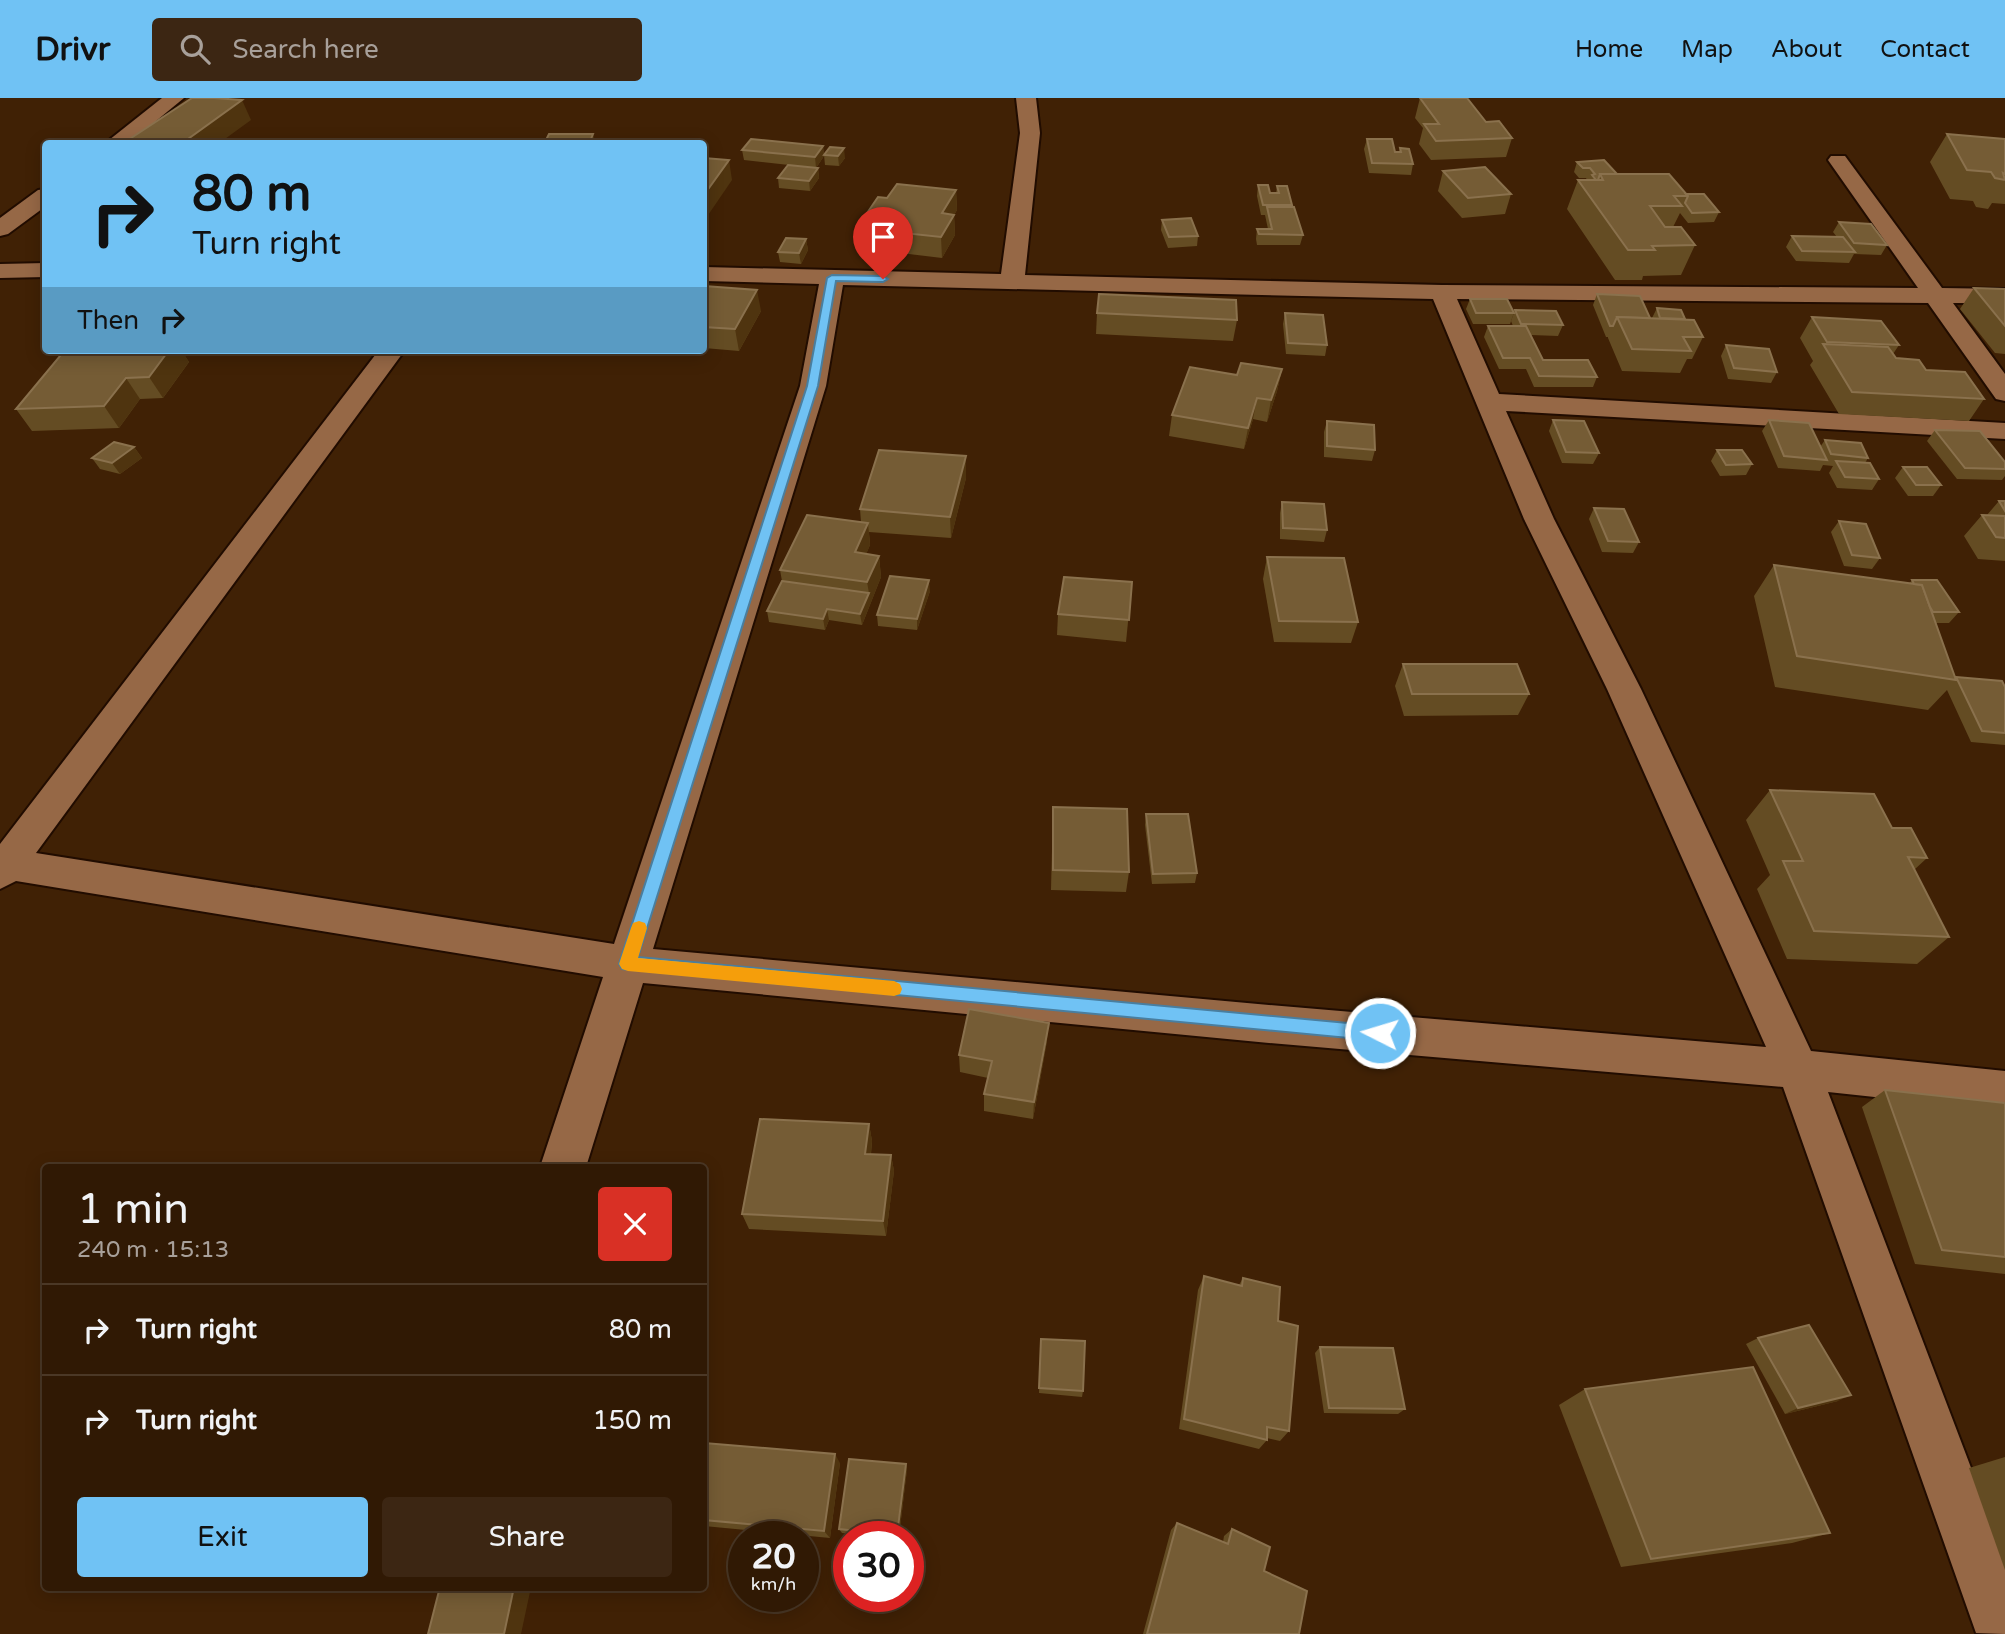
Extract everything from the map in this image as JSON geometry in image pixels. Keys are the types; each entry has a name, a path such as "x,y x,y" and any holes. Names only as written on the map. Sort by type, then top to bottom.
{"street":[{"path":"119,140 174,98"},
{"path":"1012,281 1030,133 1027,98"},
{"path":"1838,160 2005,393"},
{"path":"0,229 42,198"},
{"path":"0,271 36,270"},
{"path":"0,295 36,270"},
{"path":"707,274 1442,292 2005,296"},
{"path":"564,1164 813,386 832,278"},
{"path":"1442,292 1539,519 1624,689 1798,1069 2005,1633"},
{"path":"389,354 3,867 628,964 1255,1023 1798,1069 2005,1091"},
{"path":"1489,402 2005,431"}],"building":[{"path":"192,98 242,100 187,140 128,140"},
{"path":"1420,98 1467,98 1486,122 1499,121 1512,138 1436,141 1424,124 1439,124"},
{"path":"549,134 593,134 591,140 546,140"},
{"path":"1947,134 2005,139 2005,180 1995,178 1991,172 1967,170"},
{"path":"751,139 823,146 815,157 742,150"},
{"path":"1367,139 1392,139 1395,152 1401,152 1400,148 1409,149 1413,164 1372,163"},
{"path":"830,147 844,148 838,156 824,155"},
{"path":"707,158 729,160 707,191"},
{"path":"1604,160 1617,174 1600,174 1598,180 1592,175 1595,174 1590,168 1583,168 1577,162"},
{"path":"788,165 818,168 809,181 778,178"},
{"path":"1485,167 1511,194 1468,198 1443,171"},
{"path":"1600,174 1669,174 1688,196 1674,196 1682,206 1650,206 1665,227 1681,227 1695,245 1652,246 1655,250 1628,250 1578,180 1603,180"},
{"path":"897,184 956,190 942,213 954,215 941,237 857,228 878,197 887,198"},
{"path":"1258,185 1268,185 1270,193 1279,193 1277,186 1287,186 1292,205 1263,205"},
{"path":"1686,194 1704,194 1719,212 1692,213 1685,203 1688,196"},
{"path":"1267,207 1294,207 1303,235 1259,234 1257,229 1272,229"},
{"path":"1191,218 1198,236 1169,237 1162,220"},
{"path":"1839,222 1871,224 1887,245 1854,243"},
{"path":"1792,236 1843,237 1855,252 1802,251"},
{"path":"786,238 806,239 799,253 778,252"},
{"path":"707,286 757,290 735,329 707,327"},
{"path":"1974,288 2005,289 2005,326"},
{"path":"1099,294 1236,300 1237,320 1097,313"},
{"path":"1597,294 1640,296 1650,318 1617,317 1613,326 1610,326"},
{"path":"1470,299 1507,299 1514,313 1476,313"},
{"path":"1657,308 1681,310 1685,319 1660,318"},
{"path":"1515,310 1556,311 1563,325 1521,324"},
{"path":"1285,313 1323,315 1327,345 1288,343"},
{"path":"1617,317 1694,320 1703,337 1683,337 1691,351 1632,349"},
{"path":"1812,317 1881,321 1899,345 1827,342"},
{"path":"1488,326 1526,326 1543,360 1588,360 1597,377 1539,376 1530,358 1503,358"},
{"path":"1823,344 1888,347 1896,358 1919,360 1926,370 1965,372 1984,399 1852,392"},
{"path":"1726,345 1769,349 1777,372 1734,368"},
{"path":"62,354 166,354 149,377 126,378 104,406 16,409"},
{"path":"1241,363 1282,369 1271,400 1257,398 1248,428 1172,415 1190,367 1237,375"},
{"path":"1553,420 1584,421 1599,453 1566,452"},
{"path":"1769,420 1809,423 1827,460 1784,456"},
{"path":"1327,421 1374,425 1375,450 1327,446"},
{"path":"1935,430 1980,431 2005,462 2005,469 1965,468"},
{"path":"1825,440 1861,443 1868,458 1831,454"},
{"path":"114,442 134,447 112,463 92,458"},
{"path":"879,450 966,456 950,517 860,509"},
{"path":"1717,450 1742,450 1752,464 1726,465"},
{"path":"1836,461 1870,463 1879,479 1845,477"},
{"path":"1903,467 1927,467 1941,485 1916,485"},
{"path":"1282,502 1324,504 1327,530 1283,528"},
{"path":"1594,508 1624,509 1639,542 1608,541"},
{"path":"807,515 868,523 855,552 879,556 867,582 780,570"},
{"path":"1982,515 2005,516 2005,538 1996,537"},
{"path":"1839,521 1866,524 1880,558 1852,555"},
{"path":"1267,557 1344,558 1358,622 1279,621"},
{"path":"1774,565 1922,585 1956,680 1797,656"},
{"path":"890,576 929,580 917,619 877,615"},
{"path":"1064,577 1132,582 1129,620 1058,614"},
{"path":"1912,580 1937,580 1959,612 1933,612 1922,585 1914,584"},
{"path":"782,581 869,593 860,614 827,609 823,619 767,611"},
{"path":"1403,664 1517,664 1529,694 1412,694"},
{"path":"1956,677 2002,681 2005,687 2005,733 1982,731"},
{"path":"1770,790 1874,794 1892,828 1911,828 1927,858 1908,857 1949,937 1814,931 1783,861 1803,861"},
{"path":"1053,807 1127,809 1129,872 1053,870"},
{"path":"1146,814 1188,814 1197,873 1153,874"},
{"path":"969,1009 1049,1023 1034,1102 984,1094 992,1061 959,1055"},
{"path":"1885,1090 2005,1103 2005,1257 1942,1250"},
{"path":"760,1119 869,1124 865,1154 891,1155 883,1221 742,1214"},
{"path":"1204,1276 1242,1286 1243,1278 1280,1287 1278,1321 1298,1326 1289,1431 1267,1427 1267,1440 1184,1419"},
{"path":"1809,1325 1851,1395 1798,1408 1758,1338"},
{"path":"1041,1339 1085,1341 1083,1391 1039,1388"},
{"path":"1320,1347 1393,1348 1405,1409 1329,1408"},
{"path":"1753,1367 1830,1533 1651,1559 1585,1389"},
{"path":"707,1443 835,1454 824,1531 819,1531 819,1521 707,1520"},
{"path":"849,1459 906,1464 899,1521 840,1521"},
{"path":"1177,1523 1228,1544 1232,1529 1270,1547 1264,1571 1307,1591 1299,1634 1147,1634"},
{"path":"439,1591 513,1591 504,1634 428,1634"}],"slow traffic":[{"path":"639,928 628,964 894,989"}],"route":[{"path":"883,279 832,278 813,386 628,964 1380,1033"}]}
